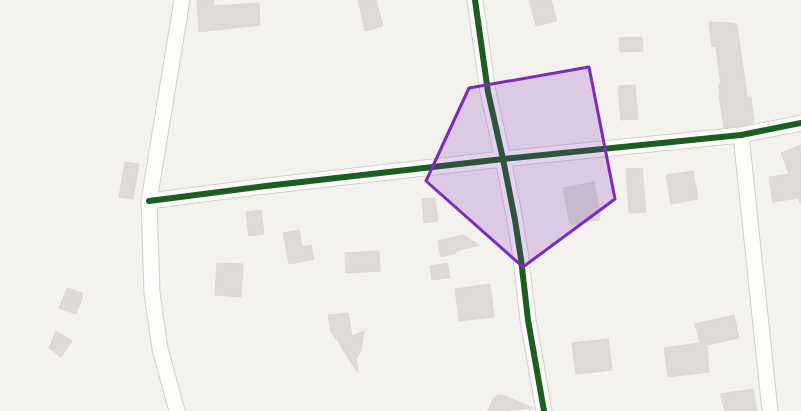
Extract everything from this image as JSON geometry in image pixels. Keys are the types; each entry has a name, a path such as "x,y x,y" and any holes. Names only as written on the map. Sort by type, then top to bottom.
{"street":[{"path":"177,411 160,349 152,292 149,201 182,0"},
{"path":"475,0 488,92 503,159 521,259 528,320 544,411"},
{"path":"149,201 503,159 741,135 801,123"},
{"path":"741,135 770,411"}],"highlighted area":[{"path":"589,67 615,199 523,267 426,181 469,88"}],"building":[{"path":"197,0 214,0 214,6 259,3 260,25 199,32"},
{"path":"358,0 376,0 383,26 365,31"},
{"path":"529,0 551,0 557,21 536,26"},
{"path":"709,22 732,23 737,25 747,97 751,97 754,123 724,128 719,94 719,85 721,85 716,46 712,47"},
{"path":"642,37 643,51 620,52 619,38"},
{"path":"635,85 638,119 621,120 618,86"},
{"path":"801,145 801,203 798,198 773,202 769,177 789,174 781,153"},
{"path":"125,162 139,164 133,199 119,197"},
{"path":"642,168 646,212 629,213 626,169"},
{"path":"693,171 698,199 671,204 666,175"},
{"path":"594,182 600,213 599,220 570,225 563,188"},
{"path":"435,198 438,221 424,223 422,199"},
{"path":"261,210 264,234 249,236 246,212"},
{"path":"299,230 302,247 311,245 314,259 289,264 283,233"},
{"path":"463,235 479,245 456,251 456,253 441,257 438,241"},
{"path":"379,251 380,271 346,273 345,253"},
{"path":"217,263 243,264 241,297 215,295"},
{"path":"447,263 450,278 432,280 430,266"},
{"path":"490,284 494,317 459,321 455,289"},
{"path":"67,288 82,293 82,299 76,314 59,308"},
{"path":"348,313 352,336 364,331 361,351 356,359 358,373 331,331 328,315"},
{"path":"734,315 739,338 707,345 709,372 668,377 664,348 700,343 695,324"},
{"path":"56,331 72,341 61,357 49,348"},
{"path":"608,339 612,370 576,374 572,343"},
{"path":"753,389 757,411 725,411 720,394"},
{"path":"498,395 503,395 533,408 488,411 493,399"}],"cycle path":[{"path":"475,0 488,92 515,220 528,320 544,411"},
{"path":"149,201 503,159 741,135 801,123"}]}
